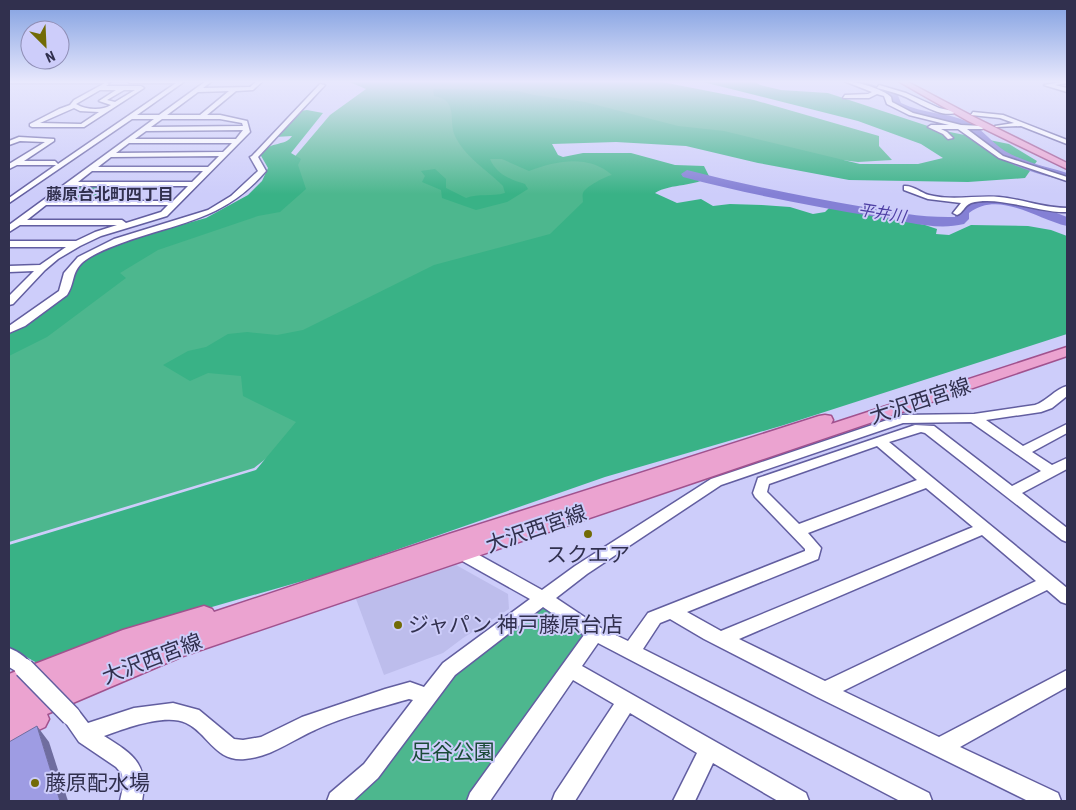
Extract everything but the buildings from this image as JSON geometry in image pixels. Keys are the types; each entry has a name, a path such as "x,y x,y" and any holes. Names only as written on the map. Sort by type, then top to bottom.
{"main road":[{"path":"971,119 1067,166"},
{"path":"980,119 1067,162"},
{"name":"大沢西宮線","path":"9,701 104,660 263,612 1067,341"},
{"name":"大沢西宮線","path":"460,546 1067,351"},
{"path":"9,685 123,640 177,622 207,614 263,612"},
{"path":"9,732 263,612"},
{"name":"大沢西宮線","path":"9,719 76,689 263,612"}],"street":[{"path":"44,119 32,125 82,126 92,119"},
{"path":"9,194 121,119"},
{"path":"9,201 127,119"},
{"path":"9,230 158,119"},
{"path":"11,299 55,257 77,244 132,222 164,214 247,132 243,122 228,119"},
{"path":"9,330 21,324 62,293 66,289 69,273 81,259 117,241 211,212 234,198 262,171 254,157 290,119"},
{"path":"932,119 963,127 1001,157 1067,179"},
{"path":"1008,119 1067,142"},
{"path":"998,126 1021,124"},
{"path":"932,128 933,126 982,127"},
{"path":"144,129 246,128"},
{"path":"920,128 932,128 945,133 950,138"},
{"path":"9,143 19,139 52,140 13,162 9,167"},
{"path":"128,141 238,141"},
{"path":"109,155 225,154"},
{"path":"13,162 55,163"},
{"path":"91,168 210,169"},
{"path":"69,184 195,184"},
{"path":"907,188 923,196 969,201 998,199 1052,210 1067,210"},
{"path":"957,213 969,201"},
{"path":"44,203 176,203"},
{"path":"18,222 132,222"},
{"path":"9,244 77,244"},
{"path":"9,269 42,268"},
{"path":"338,801 371,771 449,669 581,570 716,482 902,419 974,418 1037,409 1048,405 1067,390"},
{"path":"974,418 1052,472"},
{"path":"631,651 654,618 812,555 813,548 760,493 763,481 920,428 928,429 1067,536"},
{"path":"1022,452 1067,428"},
{"path":"879,441 1067,597"},
{"path":"1011,493 1067,463"},
{"path":"796,531 929,481"},
{"path":"723,638 985,528"},
{"path":"460,546 595,633 921,801"},
{"path":"824,691 1049,582"},
{"path":"672,611 693,626 723,638 824,691 1050,801"},
{"path":"478,801 595,633"},
{"path":"9,656 24,668 71,716 85,734 115,754 132,770 135,786 131,801"},
{"path":"571,669 798,801"},
{"path":"940,747 1067,678"},
{"path":"85,734 116,723 158,712 184,712 201,721 226,746 241,751 261,748 307,724 410,690 426,698"},
{"path":"562,801 626,702"},
{"path":"684,801 709,749"}],"shaded area":[{"path":"456,565 508,594 509,609 443,653 384,675 356,599"}],"green space":[{"path":"294,119 318,119 291,153 301,159 298,165 306,189 280,212 258,216 158,250 120,273 126,278 47,337 9,356 9,334 25,326 71,290 71,275 79,265 119,242 206,218 248,195 262,181 268,168 260,154 269,147 286,141 292,136 275,137"},
{"path":"327,119 819,119 879,136 879,146 892,160 858,162 616,133 538,134 543,160 629,161 644,178 350,393 254,468 9,542 9,348 149,251 242,219"},
{"path":"452,119 650,119 678,126 724,131 860,164 918,164 943,158 921,144 849,119 906,119 940,130 1009,144 1037,161 1025,178 968,182 849,180 758,163 686,146 616,142 552,144 558,155 563,157 583,153 631,153 675,165 704,166 709,176 704,179 655,193 677,203 701,199 713,206 730,204 790,207 813,214 825,212 831,206 925,225 937,229 936,234 949,235 971,225 1028,226 1051,230 1067,236 1067,334 784,425 605,477 327,574 198,611 37,663 9,647 9,545 256,470 296,422 243,396 241,376 208,373 190,381 163,365 188,351 206,347 228,334 247,332 277,335 303,330 434,265 550,234 583,202 583,194 588,188 605,177 612,175 603,168 582,162 561,162 529,171 502,159 490,159 496,169 509,178 525,184 528,189 507,202 476,210 442,198 441,190 422,182 425,176 421,171 435,169 446,179 446,188 466,198 505,193 503,186 464,150 455,136"},
{"path":"74,186 142,186 124,200 56,199"},
{"name":"足谷公園","path":"544,599 595,633 478,801 343,801 348,798 445,681"}],"waterway":[{"path":"949,119 976,131 997,151 1010,158 1067,177"},
{"name":"平井川","path":"687,174 728,185 817,203 934,222 959,221 962,219 962,212 972,205 984,201 998,201 1029,207 1067,222"}],"place":[{"name":"スクエア","path":"588,534"},
{"name":"ジャパン 神戸藤原台店","path":"398,625"},
{"name":"藤原配水場","path":"35,783"}],"district":[{"name":"藤原台北町四丁目","path":"110,194"}]}
